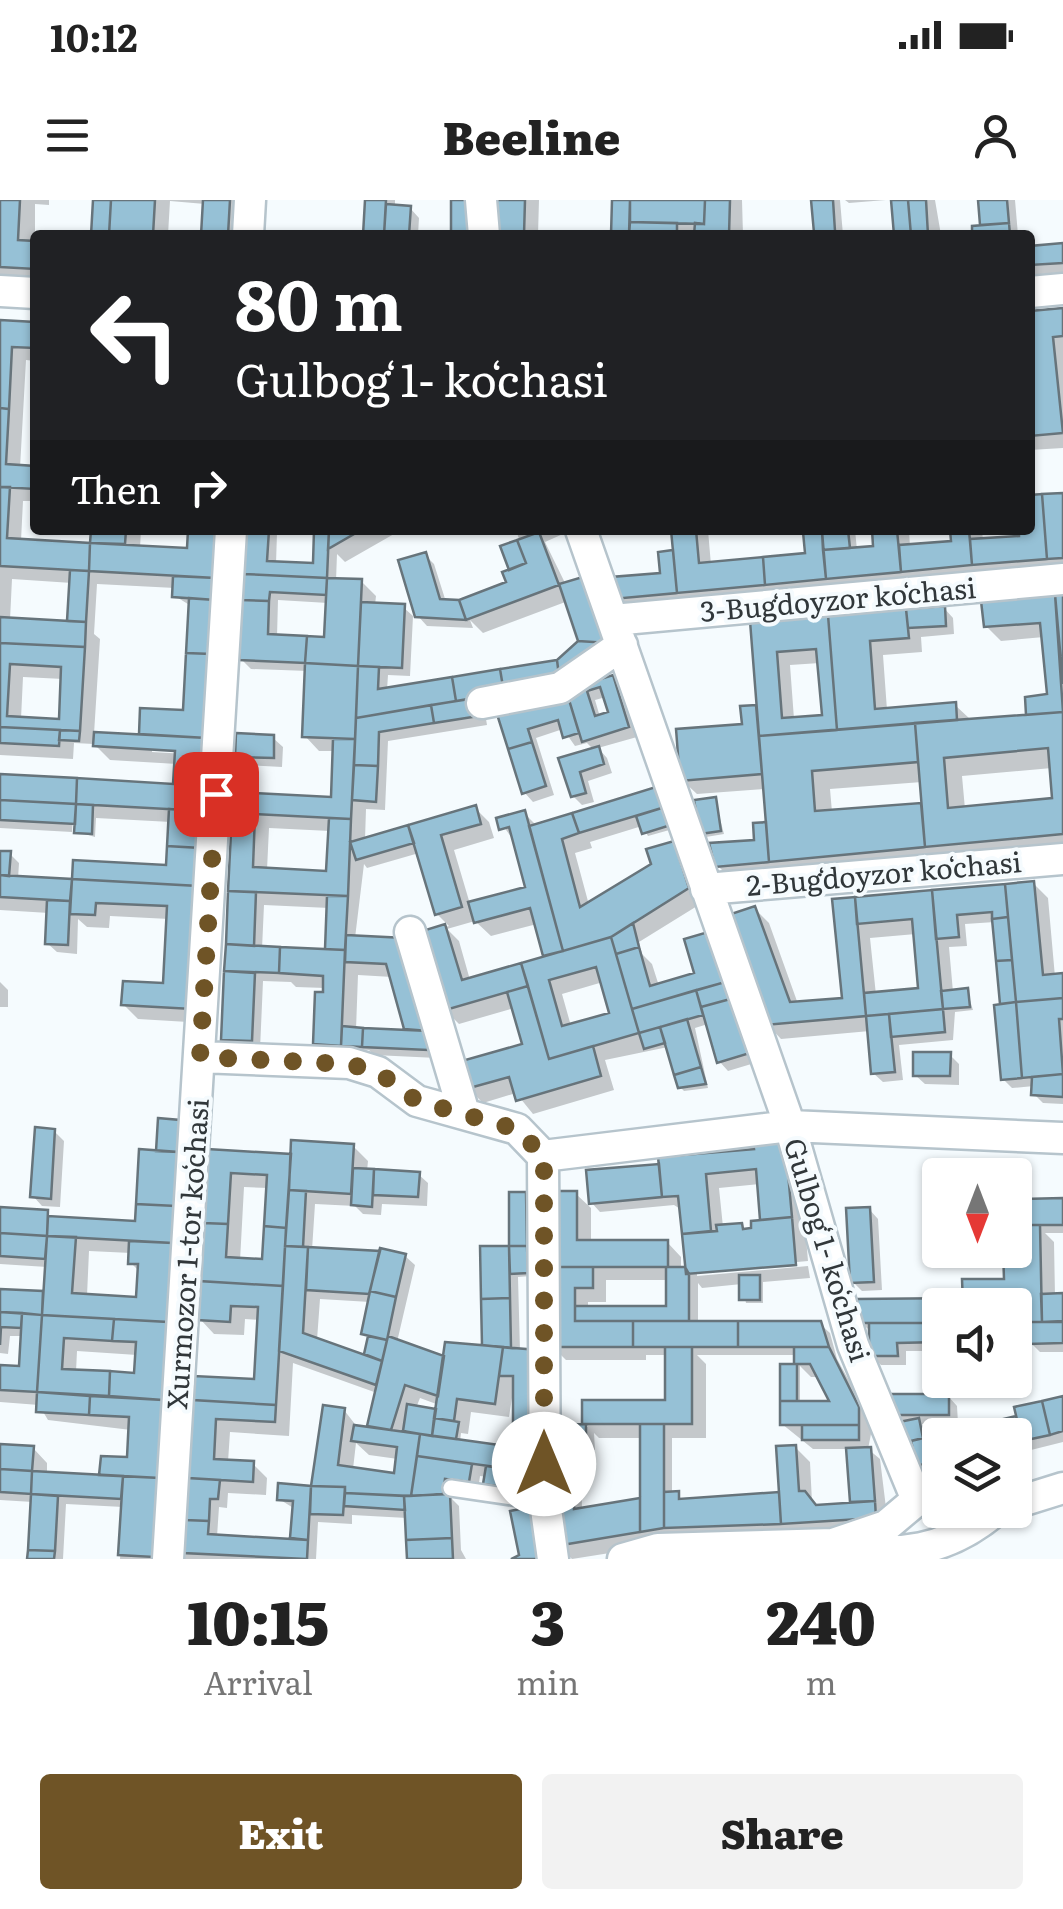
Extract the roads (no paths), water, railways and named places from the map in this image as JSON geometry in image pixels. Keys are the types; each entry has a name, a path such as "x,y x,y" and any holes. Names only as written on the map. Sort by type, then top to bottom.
{"street":[{"path":"248,230 250,200"},
{"path":"481,200 484,230"},
{"path":"1035,292 1063,289"},
{"path":"0,291 30,293"},
{"name":"Xurmozor 1-tor koʻchasi","path":"168,1559 231,535"},
{"path":"583,535 790,1126 1063,1138"},
{"name":"3-Bugʻdoyzor koʻchasi","path":"617,632 1063,579"},
{"path":"482,703 560,688 617,632"},
{"name":"2-Bugʻdoyzor koʻchasi","path":"706,889 1063,859"},
{"path":"410,932 464,1113"},
{"path":"200,1057 349,1064 378,1072 417,1101 516,1129 544,1156 545,1502 553,1559"},
{"name":"Gulbogʻ 1- koʻchasi","path":"544,1156 790,1126 853,1344 922,1486"},
{"path":"1032,1498 1063,1488"},
{"path":"833,1544 886,1526 922,1502"},
{"path":"623,1559 658,1549 833,1544 877,1554 921,1551 975,1528"}],"lane":[{"path":"451,1488 545,1502"}]}
